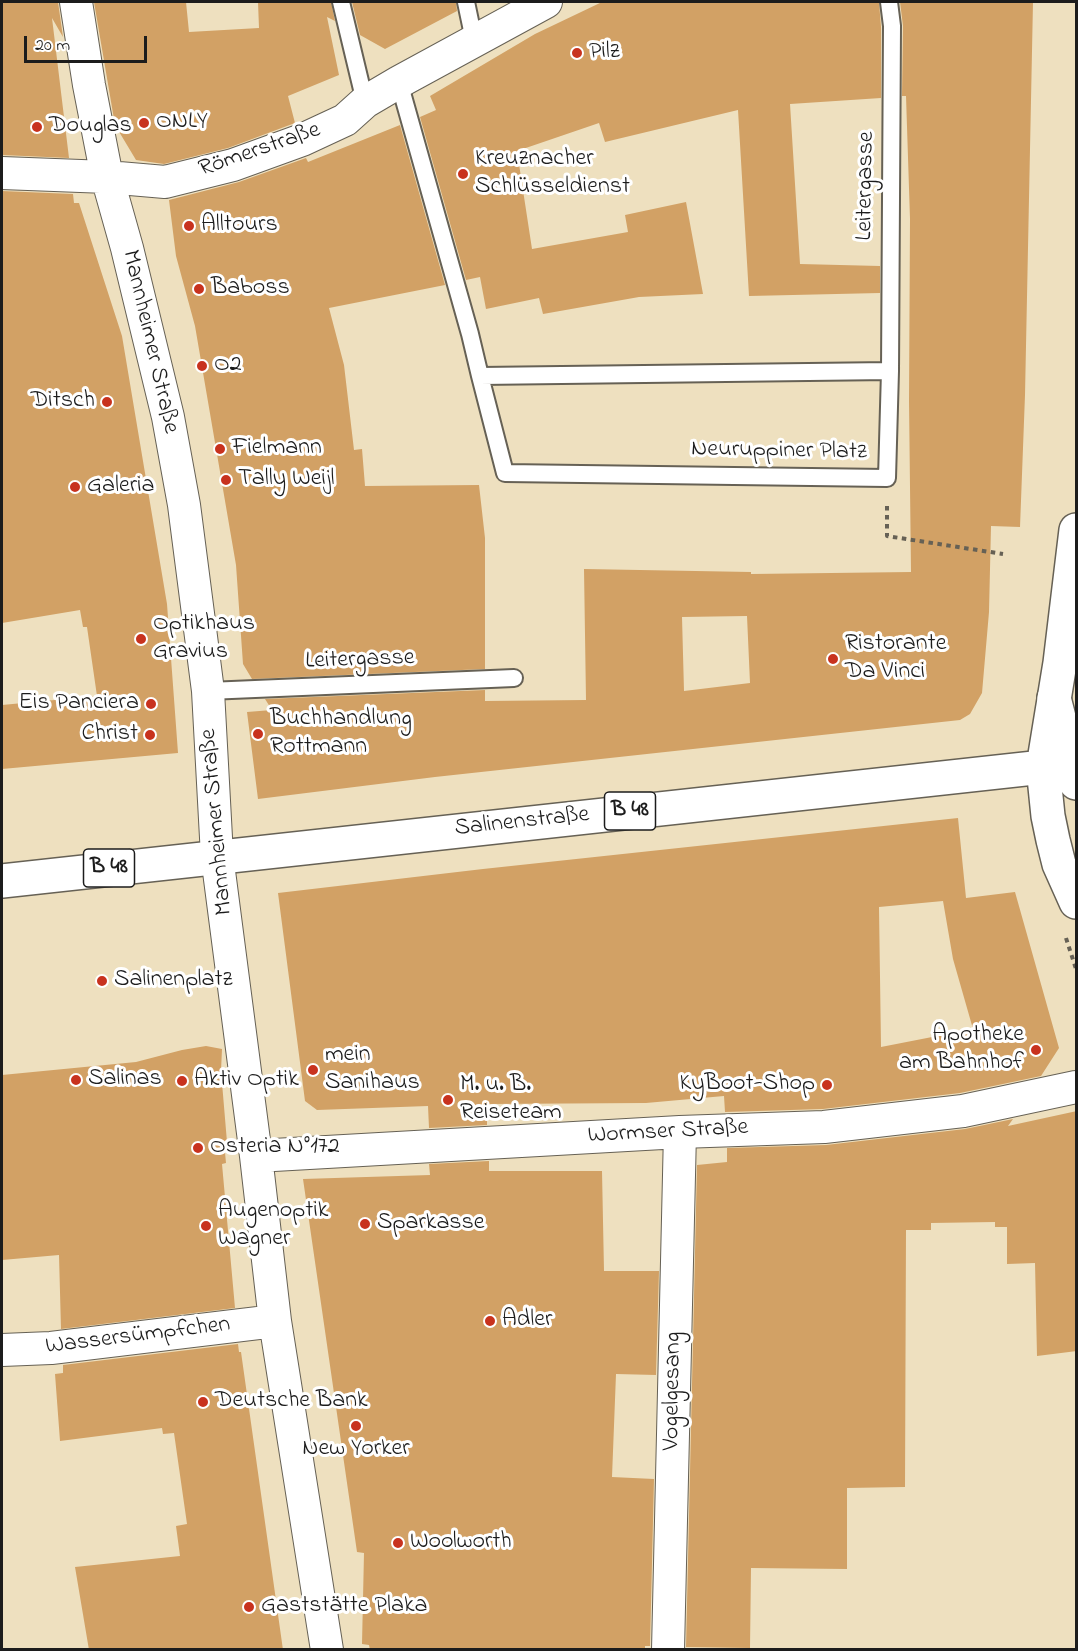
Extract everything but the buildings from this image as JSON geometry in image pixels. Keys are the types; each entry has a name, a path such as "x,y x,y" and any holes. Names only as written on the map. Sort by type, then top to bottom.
{"main road":[{"path":"1077,530 1043,767 1048,816 1059,864 1077,902"},
{"path":"1054,698 1077,783"},
{"path":"1043,767 1056,778 1077,805"},
{"name":"Salinenstraße","path":"2,881 1043,767"}],"street":[{"name":"Mannheimer Straße","path":"76,2 107,177 128,248 168,417 184,505 208,691 217,856 275,1321 327,1650"},
{"name":"Römerstraße","path":"2,173 165,182 233,165 302,140 345,120 365,102 399,82 546,2"},
{"name":"Wormser Straße","path":"256,1156 680,1132 824,1127 963,1112 1077,1087"},
{"name":"Vogelgesang","path":"668,1650 680,1132"},
{"name":"Wassersümpfchen","path":"2,1350 51,1348 275,1321"}],"lane":[{"path":"341,2 365,102"},
{"path":"466,2 474,40"},
{"name":"Leitergasse","path":"889,2 892,26 890,372"},
{"path":"399,82 480,376 890,372"},
{"name":"Neuruppiner Platz","path":"480,376 505,472 887,478 890,372"},
{"name":"Leitergasse","path":"208,691 514,678"}],"path":[{"path":"887,478 887,536 1003,554"}],"place":[{"name":"Pilz","path":"577,53"},
{"name":"ONLY","path":"144,123"},
{"name":"Douglas","path":"37,127"},
{"name":"Kreuznacher Schlüsseldienst","path":"463,174"},
{"name":"Alltours","path":"189,226"},
{"name":"Baboss","path":"199,289"},
{"name":"O2","path":"202,366"},
{"name":"Ditsch","path":"107,402"},
{"name":"Fielmann","path":"220,449"},
{"name":"Tally Weijl","path":"226,480"},
{"name":"Galeria","path":"75,487"},
{"name":"Optikhaus Gravius","path":"141,639"},
{"name":"Ristorante Da Vinci","path":"833,659"},
{"name":"Eis Panciera","path":"151,704"},
{"name":"Buchhandlung Rottmann","path":"258,734"},
{"name":"Christ","path":"150,735"},
{"name":"Salinenplatz","path":"102,981"},
{"name":"Apotheke am Bahnhof","path":"1036,1050"},
{"name":"mein Sanihaus","path":"313,1070"},
{"name":"Salinas","path":"76,1080"},
{"name":"Aktiv Optik","path":"182,1081"},
{"name":"KyBoot-Shop","path":"827,1085"},
{"name":"M. u. B. Reiseteam","path":"448,1100"},
{"name":"Osteria N°172","path":"198,1148"},
{"name":"Sparkasse","path":"365,1224"},
{"name":"Augenoptik Wagner","path":"206,1226"},
{"name":"Adler","path":"490,1321"},
{"name":"Deutsche Bank","path":"203,1402"},
{"name":"New Yorker","path":"356,1426"},
{"name":"Woolworth","path":"398,1543"},
{"name":"Gaststätte Plaka","path":"249,1607"}]}
